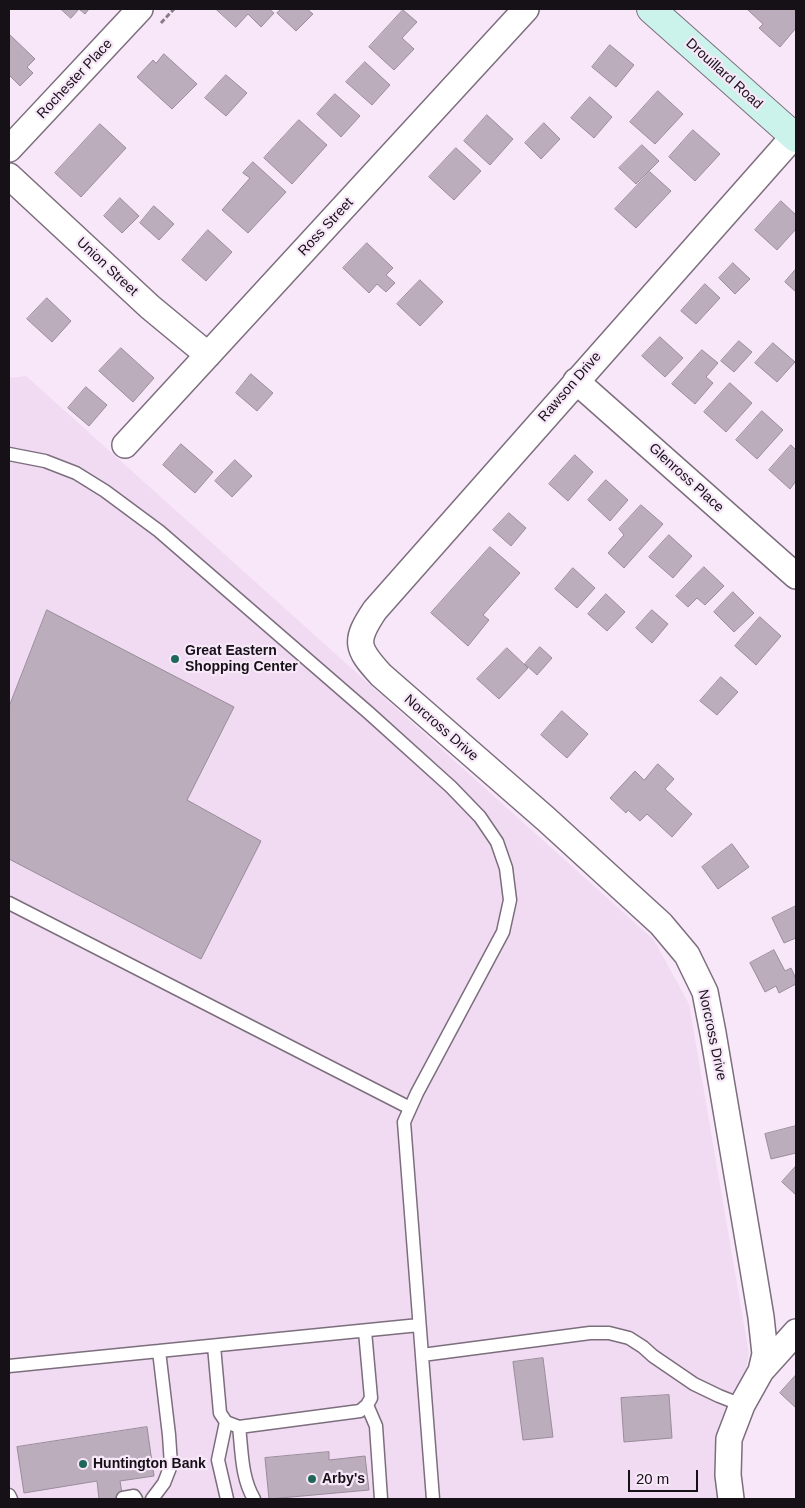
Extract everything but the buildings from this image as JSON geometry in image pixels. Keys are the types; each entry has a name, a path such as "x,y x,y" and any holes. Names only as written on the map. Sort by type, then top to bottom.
{"street":[{"name":"Rochester Place","path":"9,149 140,9"},
{"name":"Ross Street","path":"125,445 526,9"},
{"name":"Drouillard Road","path":"652,9 795,137"},
{"name":"Rawson Drive","path":"360,646 361,633 375,610 576,381 795,137"},
{"name":"Union Street","path":"9,176 150,307 208,355"},
{"name":"Glenross Place","path":"576,381 796,576"},
{"name":"Norcross Drive","path":"360,646 366,659 381,674 546,819 661,924 687,955 705,992 761,1317 765,1354 761,1371 742,1405 729,1439 728,1475 731,1499"},
{"path":"761,1371 796,1332"}],"lane":[{"path":"9,454 45,461 76,473 105,491 152,526 369,713 451,788 480,817 497,842 506,868 510,900 503,932 404,1122 433,1499"},
{"path":"9,903 410,1108"},
{"path":"9,1366 419,1325"},
{"path":"214,1346 220,1412 226,1422 239,1427 360,1411 371,1398 365,1330"},
{"path":"422,1355 590,1333 609,1333 629,1338 694,1384 742,1405"},
{"path":"152,1499 164,1484 171,1465 159,1351"},
{"path":"367,1405 376,1426 381,1499"},
{"path":"226,1422 218,1460 227,1499"},
{"path":"239,1427 243,1471 249,1491 254,1499"},
{"path":"9,1495 11,1499"},
{"path":"123,1498 134,1496 136,1499"}],"shaded area":[{"name":"Great Eastern Shopping Center","path":"26,376 654,940 689,1004 749,1354 721,1499 9,1499 9,378"}],"place":[{"name":"Great Eastern Shopping Center","path":"175,659"},
{"name":"Huntington Bank","path":"83,1464"},
{"name":"Arby's","path":"312,1479"}]}
